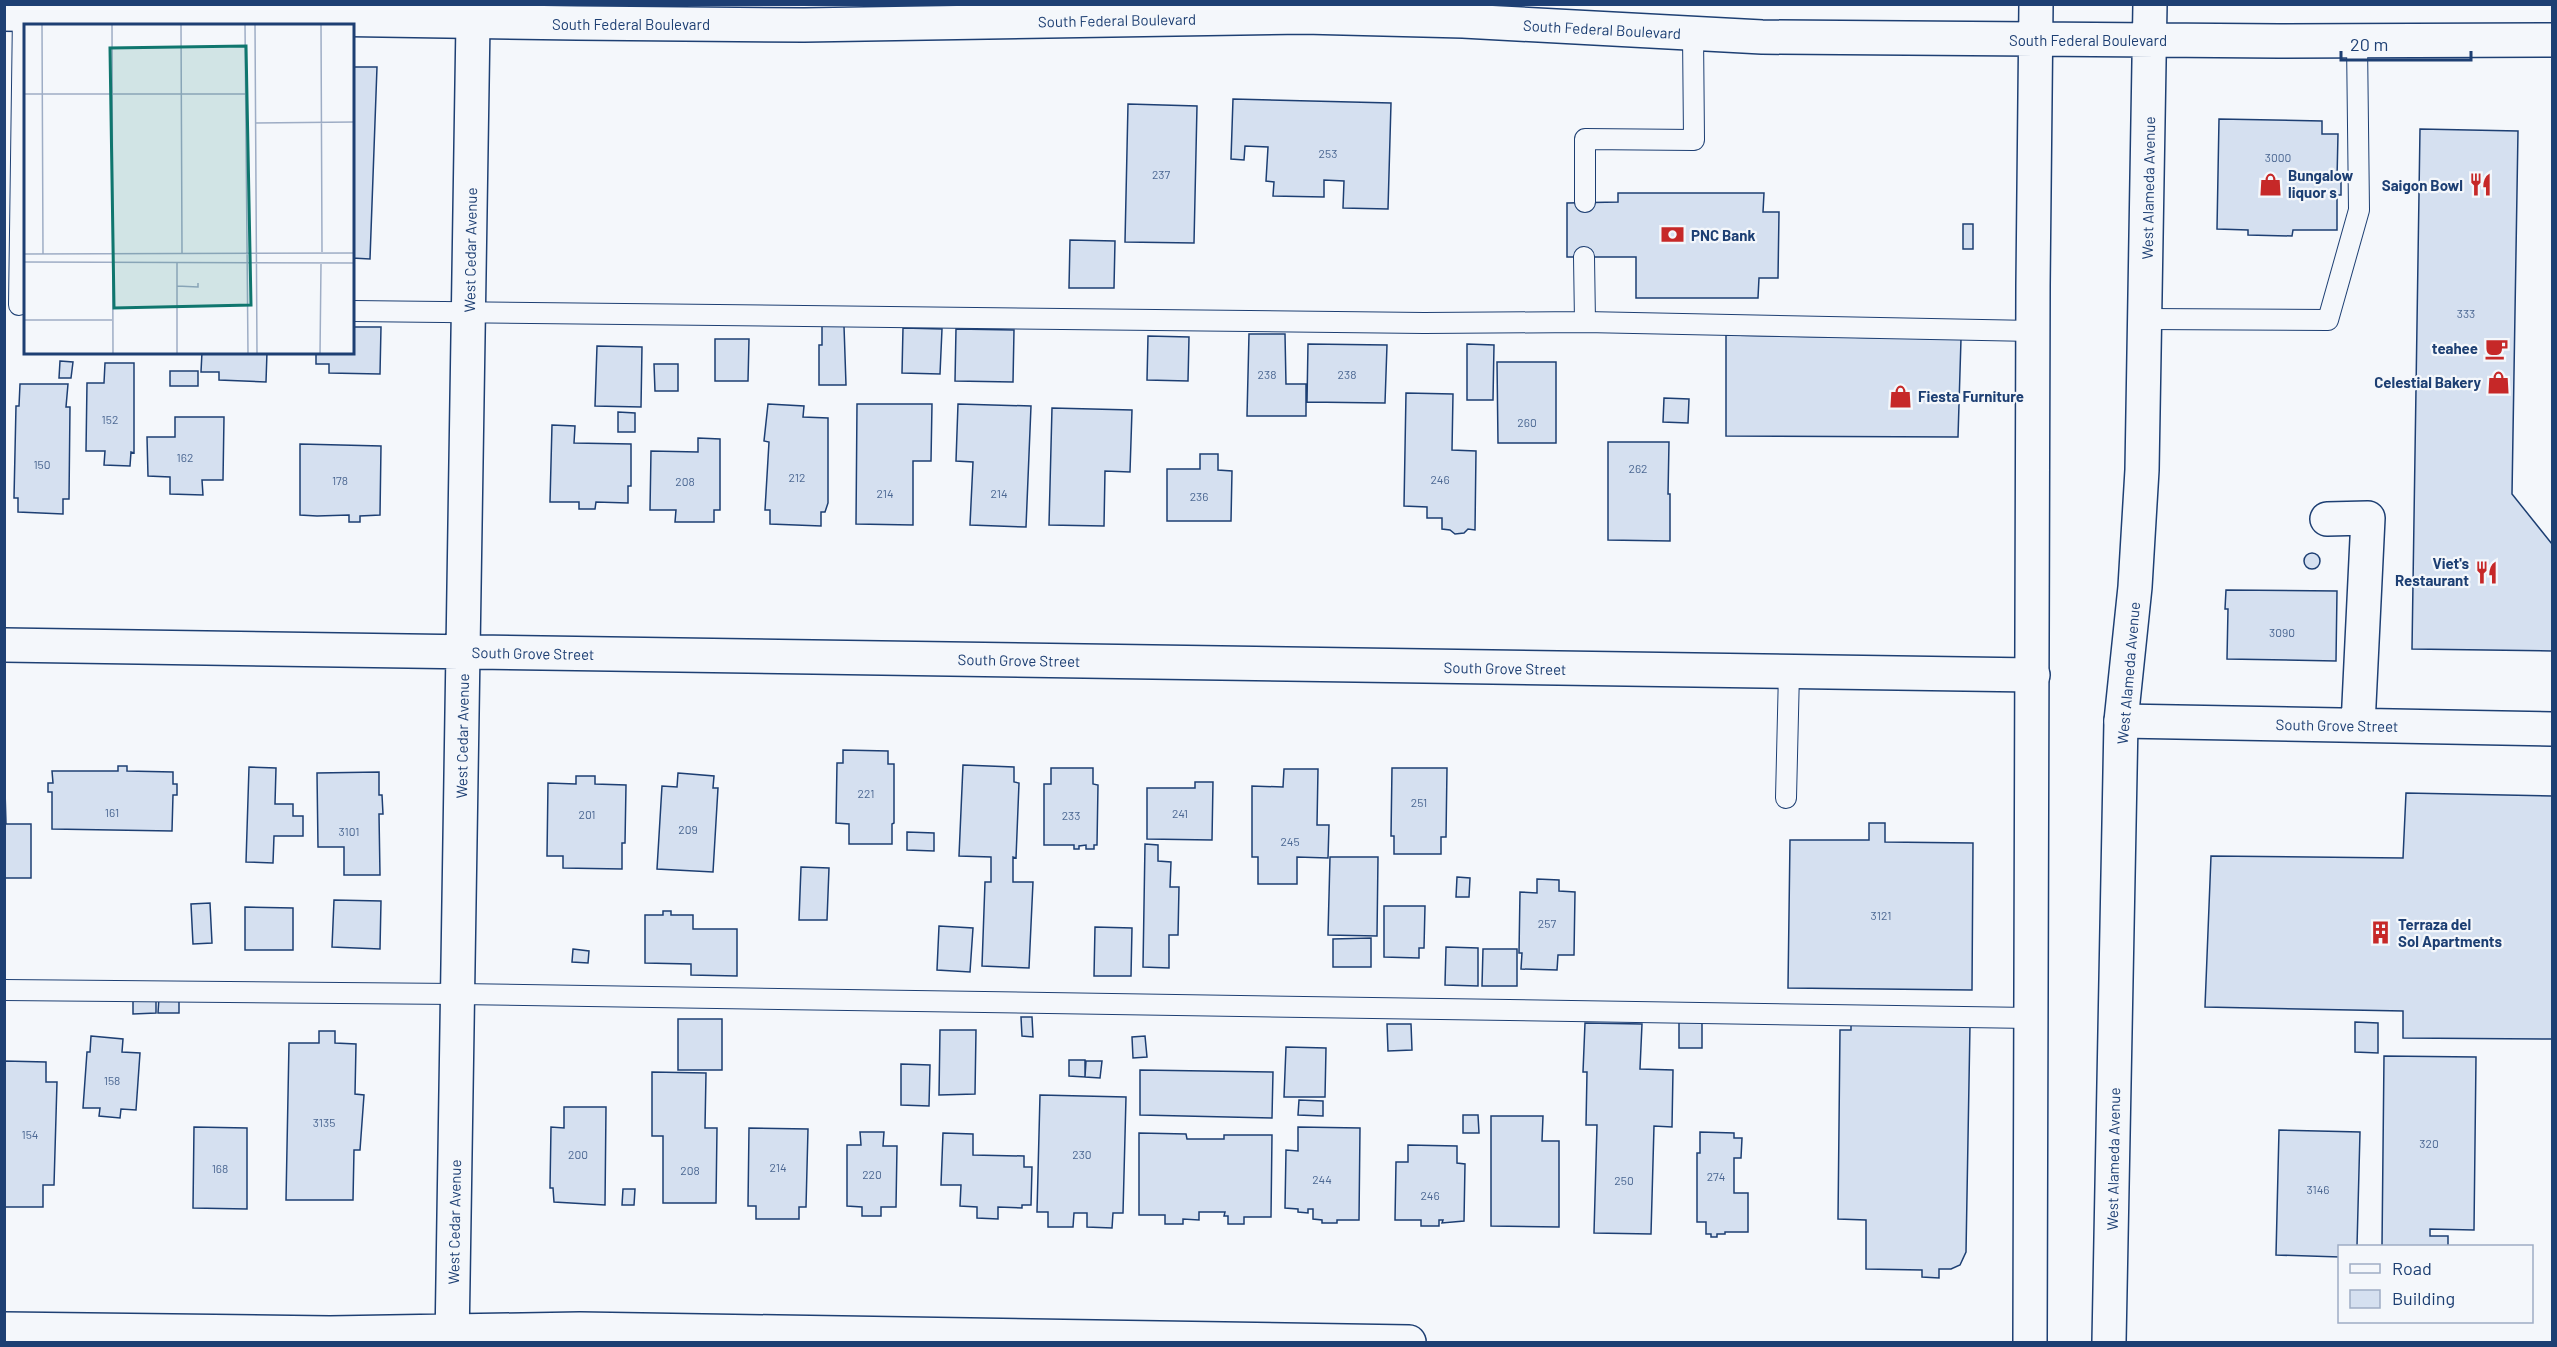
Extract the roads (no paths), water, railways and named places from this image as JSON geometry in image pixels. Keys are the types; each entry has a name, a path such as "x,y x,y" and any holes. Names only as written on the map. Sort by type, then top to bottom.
{"street":[{"path":"477,22 567,4"},
{"path":"2030,1342 2036,4"},
{"name":"West Alameda Avenue","path":"2109,1342 2121,721 2136,576 2142,470 2150,4"},
{"name":"South Federal Boulevard","path":"14,14 101,20 804,25 1304,17 1463,21 1693,34 2150,41 2553,40"},
{"name":"West Cedar Avenue","path":"452,1337 469,312 477,22"},
{"path":"2327,519 2368,518 2358,725"},
{"name":"South Grove Street","path":"4,645 2033,675"},
{"name":"South Grove Street","path":"2121,721 2553,729"},
{"path":"4,1329 330,1333 452,1337 580,1329 1409,1342"}],"lane":[{"path":"14,14 16,305"},
{"path":"1584,202 1585,139 1694,140 1693,34"},
{"path":"2146,319 2328,320 2359,210 2357,42"},
{"path":"1584,258 1585,322"},
{"path":"354,310 1424,323 1585,322 2033,331"},
{"path":"1786,798 1789,672"},
{"path":"4,990 457,994 2031,1018"}],"place":[{"name":"Bungalow liquor s","path":"2270,184"},
{"name":"Saigon Bowl","path":"2481,185"},
{"name":"PNC Bank","path":"1673,235"},
{"name":"teahee","path":"2496,348"},
{"name":"Celestial Bakery","path":"2499,382"},
{"name":"Fiesta Furniture","path":"1900,396"},
{"name":"Viet's Restaurant","path":"2487,572"},
{"name":"Terraza del Sol Apartments","path":"2380,933"}]}
